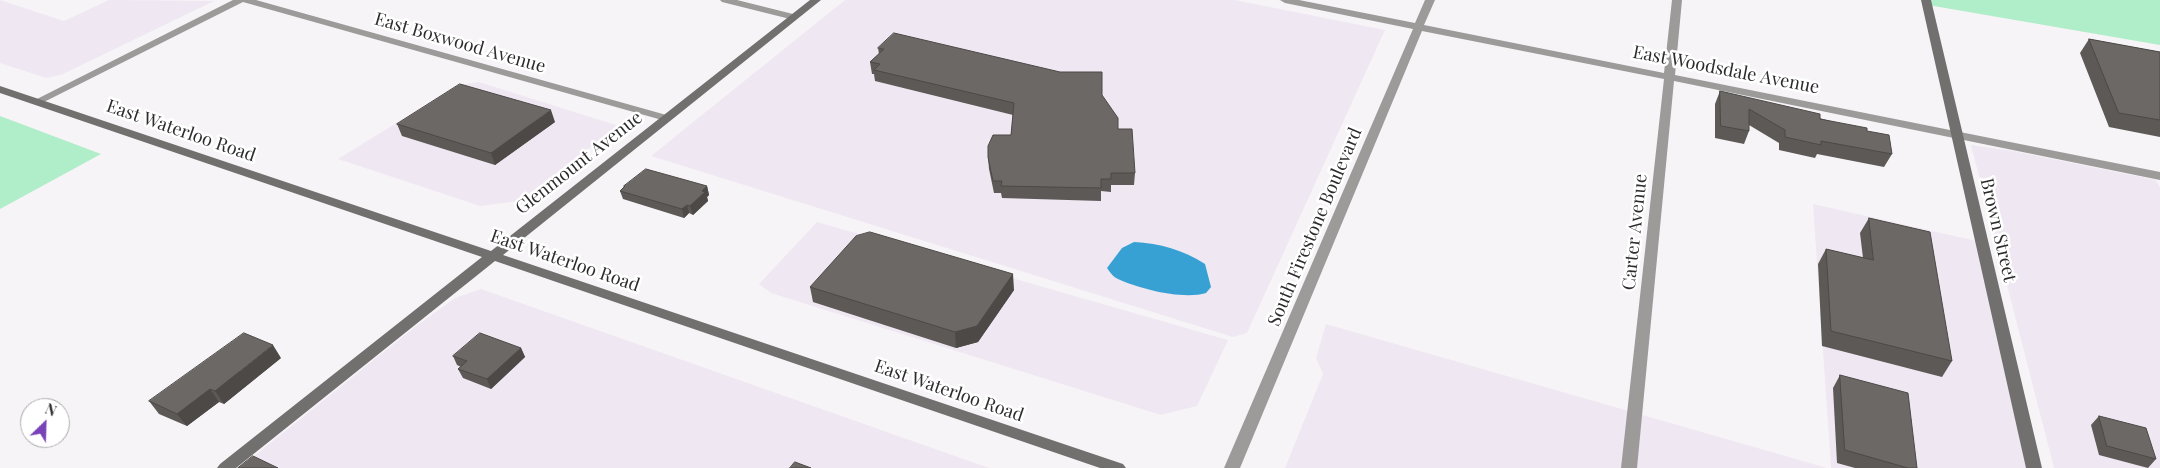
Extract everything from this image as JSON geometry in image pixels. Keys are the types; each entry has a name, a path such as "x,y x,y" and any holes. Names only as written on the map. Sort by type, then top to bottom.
{"main road":[{"name":"Glenmount Avenue","path":"225,468 816,0"},
{"name":"Brown Street","path":"1926,0 2034,468"},
{"name":"East Waterloo Road","path":"0,89 1118,468"}],"street":[{"path":"36,102 240,0"},
{"name":"East Boxwood Avenue","path":"245,0 666,118"},
{"path":"725,0 794,17"},
{"name":"East Woodsdale Avenue","path":"1285,0 2160,176"},
{"name":"South Firestone Boulevard","path":"1232,468 1430,0"},
{"name":"Carter Avenue","path":"1629,468 1676,0"}],"shaded area":[{"path":"0,0 64,21 109,0 214,1 61,75 46,78 0,63"},
{"path":"845,0 1235,0 1385,30 1247,333 1233,337 651,156"},
{"path":"479,82 619,126 519,201 480,206 338,159 458,85"},
{"path":"1971,145 2013,151 2156,180 2160,188 2160,468 2054,468"},
{"path":"1813,204 1981,242 2034,468 1831,468"},
{"path":"817,222 1228,340 1197,406 1161,415 771,293 759,284"},
{"path":"481,289 989,468 239,468 415,327 455,298"},
{"path":"1326,324 1827,468 1285,468 1323,374 1316,358"}],"green space":[{"path":"1926,0 2160,0 2160,45 1928,5"},
{"path":"0,116 101,154 0,209"}],"water":[{"path":"1134,242 1171,248 1197,259 1205,264 1211,287 1206,293 1197,295 1174,294 1149,290 1116,278 1107,268 1122,248"}],"building":[{"path":"894,33 1060,72 1102,72 1102,95 1118,118 1118,129 1132,129 1135,173 1111,173 1111,179 1101,179 1101,188 1001,186 1002,181 993,181 988,157 988,146 993,135 1011,135 1014,103 874,70 880,64 870,62 884,49 878,48"},
{"path":"2089,39 2160,52 2160,120 2119,113"},
{"path":"460,84 551,110 491,153 397,124"},
{"path":"1720,91 1820,114 1820,119 1867,128 1867,131 1889,135 1892,154 1821,141 1821,145 1785,137 1785,130 1749,109 1749,131 1721,126"},
{"path":"646,169 707,186 702,191 705,192 690,206 687,205 682,209 620,191"},
{"path":"1869,218 1930,232 1952,361 1831,331 1826,249 1873,260"},
{"path":"870,232 1013,274 977,326 955,332 810,287 856,236"},
{"path":"244,333 273,345 215,391 210,389 177,414 149,401"},
{"path":"480,333 521,348 487,379 458,369 467,361 453,356"},
{"path":"1840,375 1908,393 1917,468 1908,468 1845,450"},
{"path":"2099,416 2146,428 2156,459 2107,446"},
{"path":"253,456 278,468 238,468"},
{"path":"795,462 811,468 790,468"}]}
